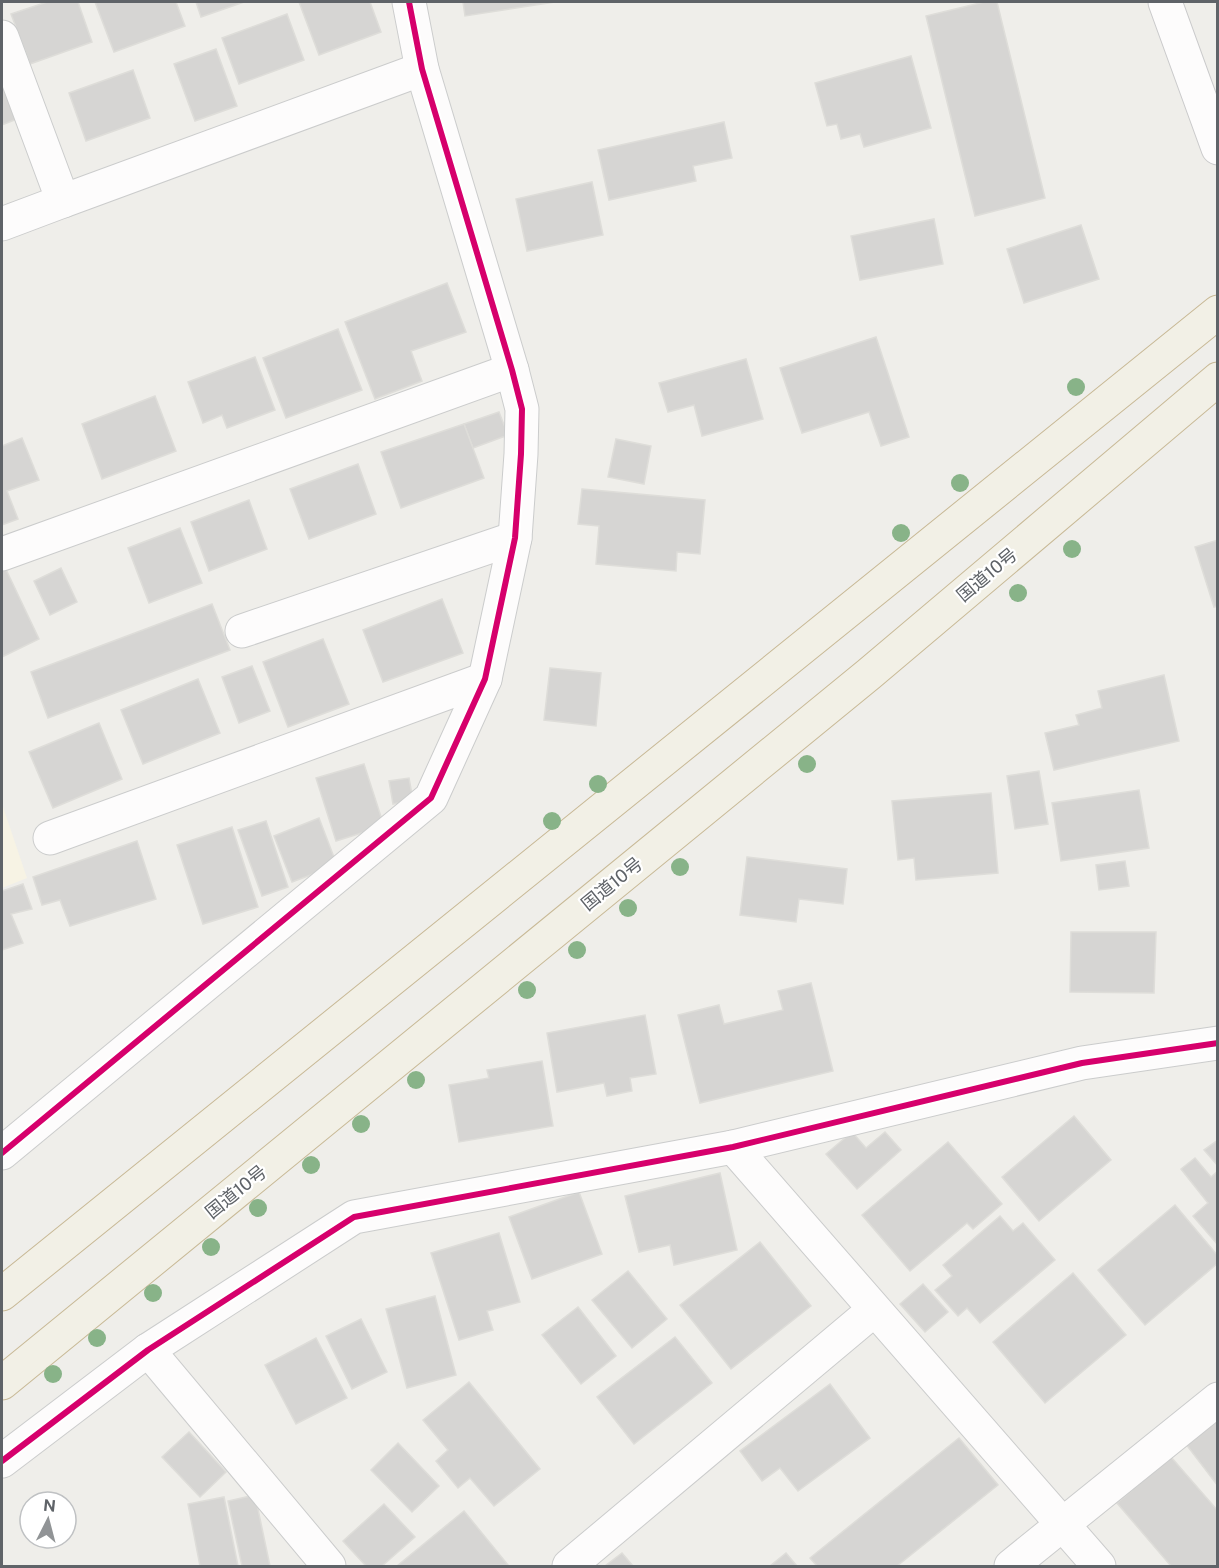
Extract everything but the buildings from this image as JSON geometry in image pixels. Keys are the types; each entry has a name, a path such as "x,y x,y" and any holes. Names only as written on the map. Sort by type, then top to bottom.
{"highway":[{"path":"2,1294 1218,312"},
{"name":"国道10号","path":"2,1383 869,674 1218,379"}],"street":[{"path":"2,1153 431,798 484,679 515,538 522,409 513,370 422,69 410,2"},
{"path":"1165,2 1218,148"},
{"path":"2,37 63,201"},
{"path":"2,224 422,69"},
{"path":"2,554 513,370"},
{"path":"242,631 515,538"},
{"path":"50,838 484,679"},
{"path":"2,1461 148,1350 354,1217 733,1147 1082,1063 1218,1043"},
{"path":"733,1147 1099,1566"},
{"path":"569,1566 874,1310"},
{"path":"148,1350 329,1566"},
{"path":"1011,1566 1218,1399"}],"shaded area":[{"path":"2,804 27,878 2,888"}],"cycle path":[{"path":"2,1153 431,798 485,679 515,538 522,409 422,69 409,2"},
{"path":"2,1461 148,1350 354,1217 733,1147 1082,1063 1218,1043"}]}
